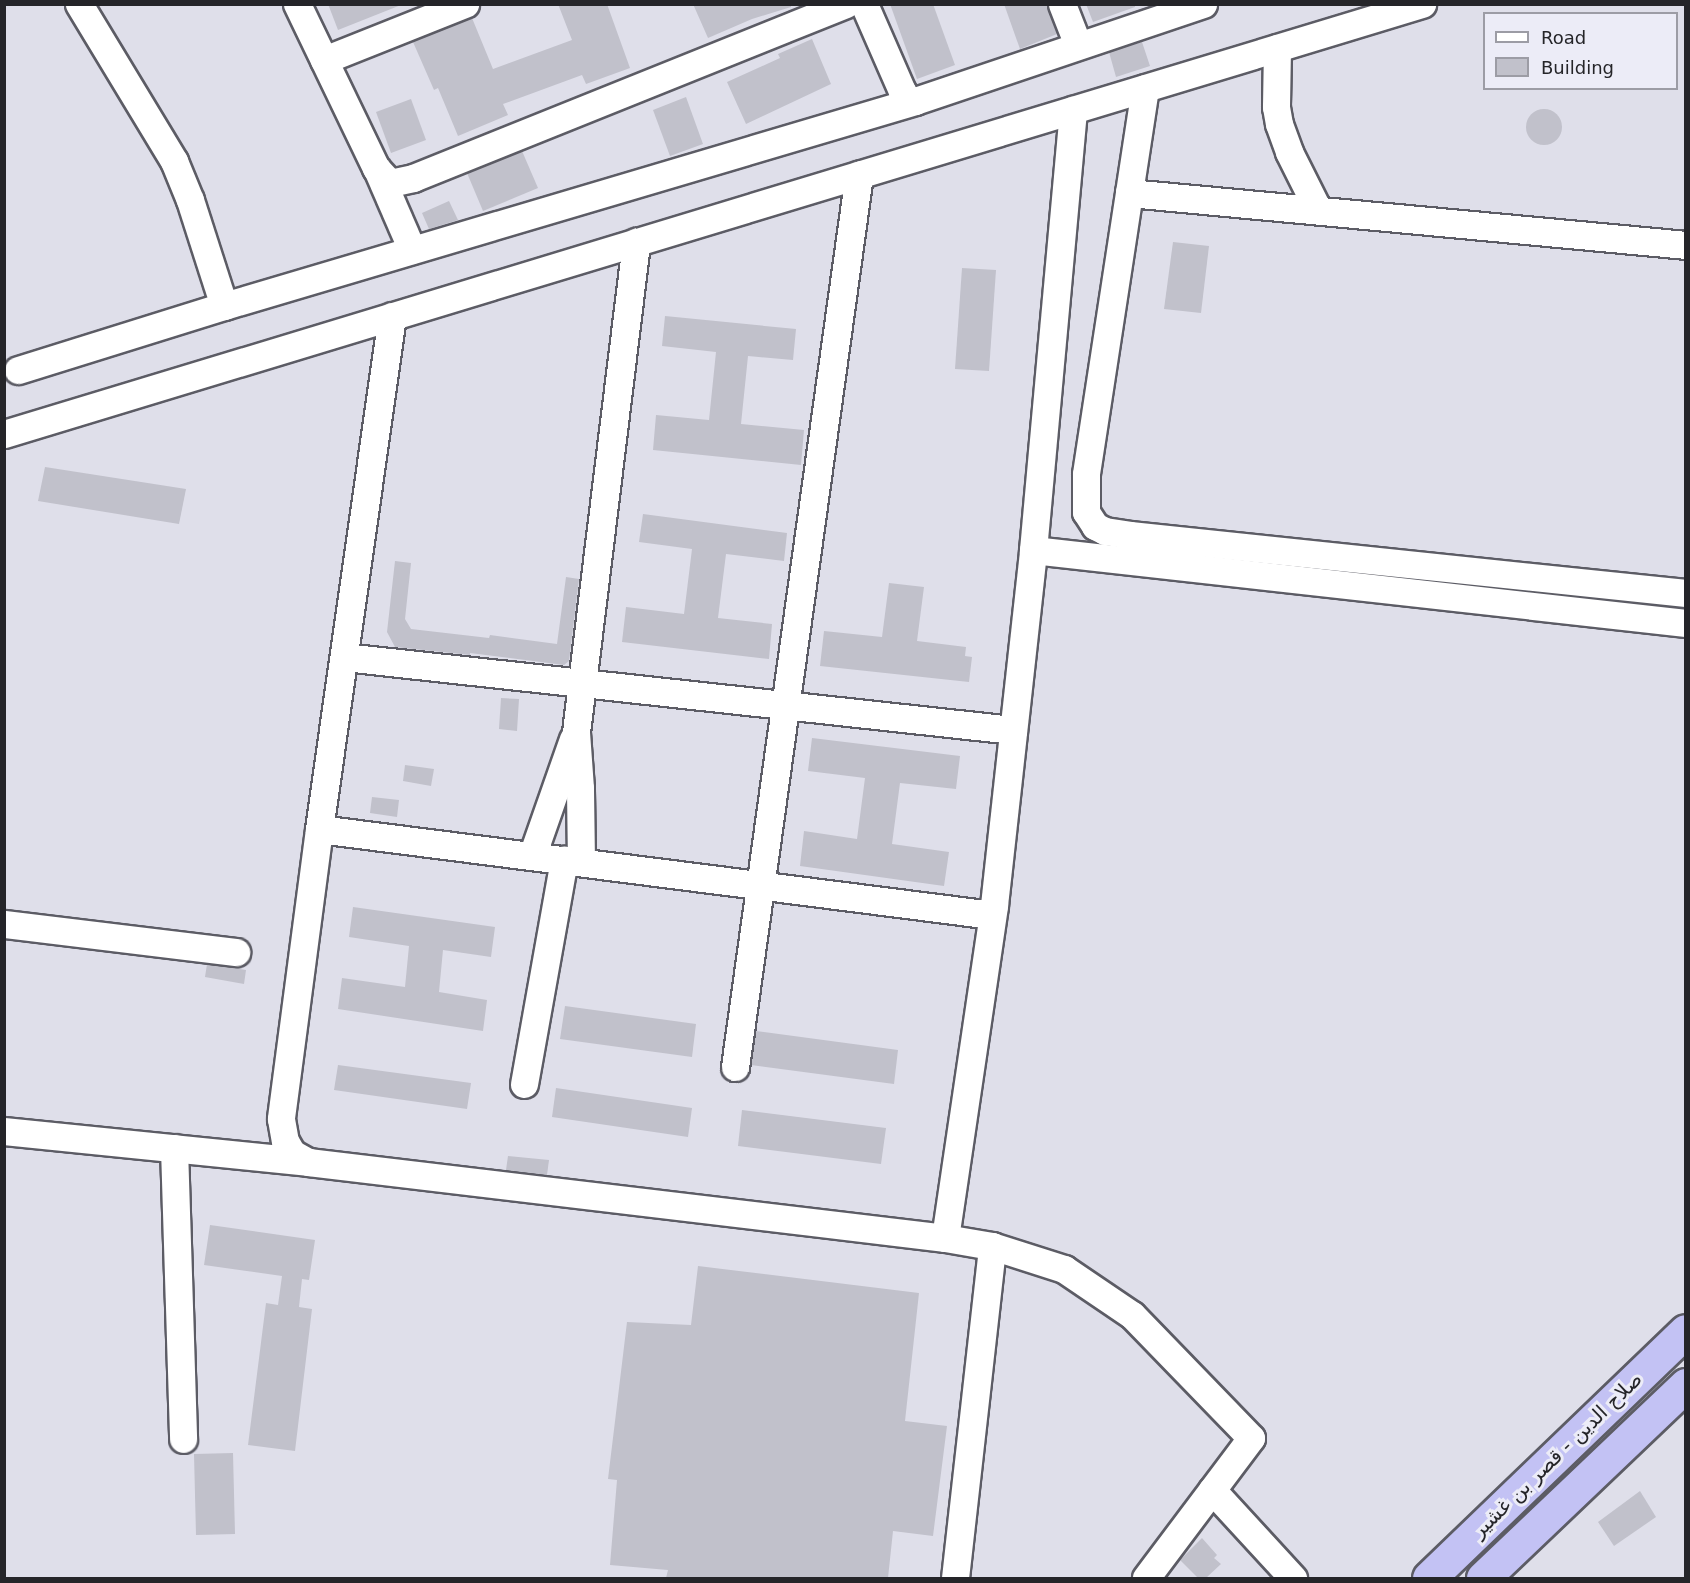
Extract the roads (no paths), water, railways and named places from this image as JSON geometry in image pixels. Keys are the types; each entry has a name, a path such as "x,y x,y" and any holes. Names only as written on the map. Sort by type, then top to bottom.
{"highway":[{"name":"صلاح الدين - قصر بن غشير","path":"1429,1578 1686,1331"},
{"path":"1483,1578 1686,1385"}],"street":[{"path":"79,4 174,160 190,200 224,306"},
{"path":"297,4 376,168 412,250"},
{"path":"324,60 465,4"},
{"path":"376,168 390,183 413,178 845,4"},
{"path":"864,4 902,91 907,99 915,101"},
{"path":"1062,4 1078,45"},
{"path":"4,434 1422,4"},
{"path":"18,370 224,306 915,101 1203,5"},
{"path":"1277,48 1276,107 1279,124 1289,152 1317,210"},
{"path":"1145,88 1086,474 1086,512 1095,526 1105,531 1130,535 1686,593"},
{"path":"945,1238 992,915 1013,730 1033,550 1073,110"},
{"path":"735,1067 859,175"},
{"path":"1129,193 1686,245"},
{"path":"524,1084 572,861 580,788 576,732 636,243"},
{"path":"308,1162 292,1153 285,1141 281,1119 319,829 392,316"},
{"path":"1033,550 1686,623"},
{"path":"344,657 1013,730"},
{"path":"532,856 576,732"},
{"path":"319,829 992,915"},
{"path":"4,924 236,952"},
{"path":"4,1131 308,1162 945,1238 992,1246 1064,1269 1132,1315 1251,1438 1146,1578"},
{"path":"174,1148 183,1439"},
{"path":"955,1578 992,1246"},
{"path":"1212,1490 1293,1578"}]}
